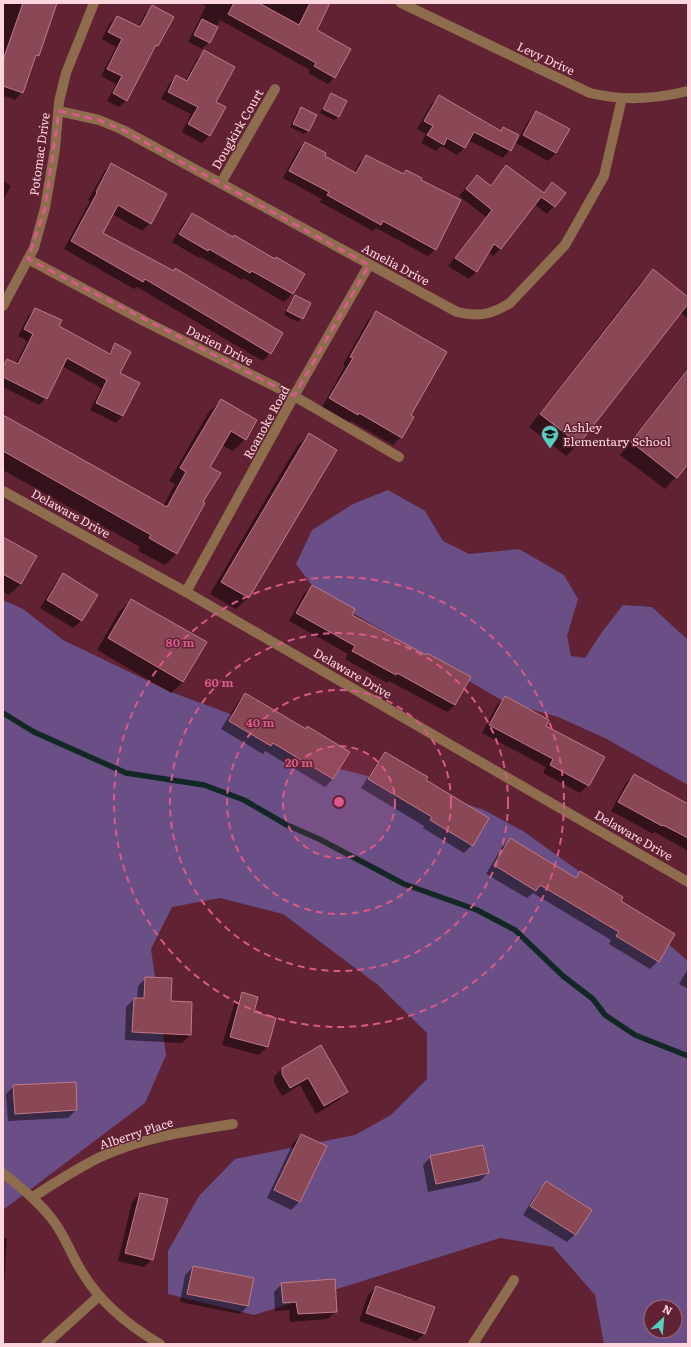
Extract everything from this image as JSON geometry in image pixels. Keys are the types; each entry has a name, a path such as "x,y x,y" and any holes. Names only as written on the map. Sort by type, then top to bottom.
{"street":[{"name":"Potomac Drive","path":"3,306 34,248 45,208 55,149 58,111 66,73 94,3"},
{"name":"Levy Drive","path":"401,3 590,93 622,98 661,96 688,91"},
{"name":"Dougkirk Court","path":"221,183 275,88"},
{"name":"Amelia Drive","path":"58,111 99,120 123,130 369,265 457,312 469,315 486,314 498,310 510,303 565,245 604,176 622,98"},
{"name":"Darien Drive","path":"28,259 146,322 294,396 399,457"},
{"name":"Roanoke Road","path":"186,592 294,396 369,265"},
{"name":"Delaware Drive","path":"3,491 186,592 688,882"},
{"name":"Alberry Place","path":"33,1198 65,1175 93,1161 139,1142 181,1132 233,1124"},
{"path":"3,1173 33,1198 52,1220 66,1241 82,1272 99,1296 122,1319 138,1331 160,1344"},
{"path":"473,1344 514,1280"},
{"path":"46,1344 99,1296"}],"highlighted area":[{"path":"59,111 99,120 123,130 369,265 294,396 28,259 45,208"}],"shaded area":[{"path":"388,490 425,511 443,541 469,554 519,549 564,575 578,599 567,636 571,656 585,658 602,632 623,605 652,607 688,640 688,785 605,738 558,717 503,701 317,592 296,564 312,530 353,504"},
{"path":"3,600 23,609 63,640 171,692 233,715 340,769 431,792 484,810 523,831 608,892 688,961 688,1344 604,1344 595,1295 553,1247 500,1238 254,1315 168,1294 168,1251 199,1196 235,1159 355,1135 391,1115 427,1079 427,1033 378,985 283,914 220,898 172,907 151,949 166,1055 145,1103 3,1210"}],"building":[{"path":"23,3 57,3 39,56 36,55 23,93 3,86 3,60"},
{"path":"234,3 259,3 299,25 310,3 330,3 317,30 351,49 335,78 314,66 316,63 228,14"},
{"path":"152,5 174,17 158,46 156,45 127,101 113,93 122,76 107,69 122,39 108,32 117,16 140,27"},
{"path":"202,19 218,27 210,43 194,35"},
{"path":"204,50 235,67 216,102 226,107 210,136 188,124 198,107 168,92 176,75 187,81"},
{"path":"331,93 347,101 339,117 323,109"},
{"path":"439,95 501,131 503,127 519,135 511,151 474,132 465,148 447,138 444,145 427,135 433,126 424,121"},
{"path":"301,107 317,115 309,131 293,124"},
{"path":"536,111 570,129 556,153 523,135"},
{"path":"305,142 326,153 325,156 356,173 366,155 404,174 406,170 422,178 421,180 461,200 436,250 383,221 381,225 327,195 329,192 289,171"},
{"path":"111,163 167,194 151,224 118,205 103,233 174,271 175,268 283,333 271,354 145,279 143,282 71,241 97,193 96,192"},
{"path":"506,165 544,193 552,182 566,193 555,207 541,197 501,249 494,244 477,272 455,258 492,210 466,189 477,175 491,186"},
{"path":"192,213 233,237 234,235 275,259 276,257 305,274 293,294 252,271 250,273 209,249 208,251 179,234"},
{"path":"653,269 688,297 688,304 579,444 540,414"},
{"path":"295,295 311,303 303,319 287,311"},
{"path":"35,308 62,320 59,326 110,354 115,343 131,352 120,373 140,383 123,416 96,403 107,380 67,358 47,399 3,377 3,367 7,359 18,364 33,334 24,329"},
{"path":"376,311 447,352 411,415 414,417 402,438 359,413 358,415 329,398 353,358 350,357"},
{"path":"688,369 688,464 677,478 631,442"},
{"path":"221,399 257,420 246,440 231,431 210,467 221,473 203,502 205,503 177,554 149,538 151,535 3,451 3,415 167,507 186,472 180,468"},
{"path":"309,433 337,450 249,598 221,582"},
{"path":"3,537 37,556 21,584 3,574"},
{"path":"63,573 98,595 82,621 47,600"},
{"path":"312,585 355,609 352,615 426,655 427,653 471,677 455,705 397,673 396,675 352,651 355,646 296,613"},
{"path":"131,599 207,642 183,682 108,638"},
{"path":"245,693 306,729 307,726 350,752 333,779 273,743 271,746 229,721"},
{"path":"505,696 549,720 546,726 605,757 589,786 550,765 553,759 489,725"},
{"path":"385,752 428,777 426,780 489,818 473,846 430,820 432,817 368,779"},
{"path":"634,774 688,804 688,838 663,825 662,826 618,802"},
{"path":"510,838 576,878 580,871 623,897 621,901 675,934 659,962 616,936 619,932 540,885 536,891 494,865"},
{"path":"145,977 172,978 171,1001 192,1002 191,1035 132,1032 134,998 144,998"},
{"path":"242,992 258,997 254,1012 276,1018 268,1047 230,1037"},
{"path":"321,1045 348,1092 324,1106 308,1078 290,1088 282,1074 282,1068"},
{"path":"76,1082 77,1110 15,1114 13,1085"},
{"path":"301,1134 327,1146 300,1202 274,1190"},
{"path":"483,1145 489,1173 436,1184 430,1156"},
{"path":"546,1181 592,1210 576,1235 530,1206"},
{"path":"140,1193 168,1199 153,1260 125,1253"},
{"path":"193,1266 254,1278 248,1306 187,1294"},
{"path":"335,1279 337,1312 298,1314 296,1302 283,1303 281,1283"},
{"path":"376,1286 435,1307 425,1334 366,1313"}],"waterway":[{"path":"3,713 34,732 126,773 204,785 244,800 287,825 319,839 404,884 477,910 515,930 563,976 593,999 605,1015 635,1035 688,1056"}],"place":[{"name":"Ashley Elementary School","path":"550,449"}]}
